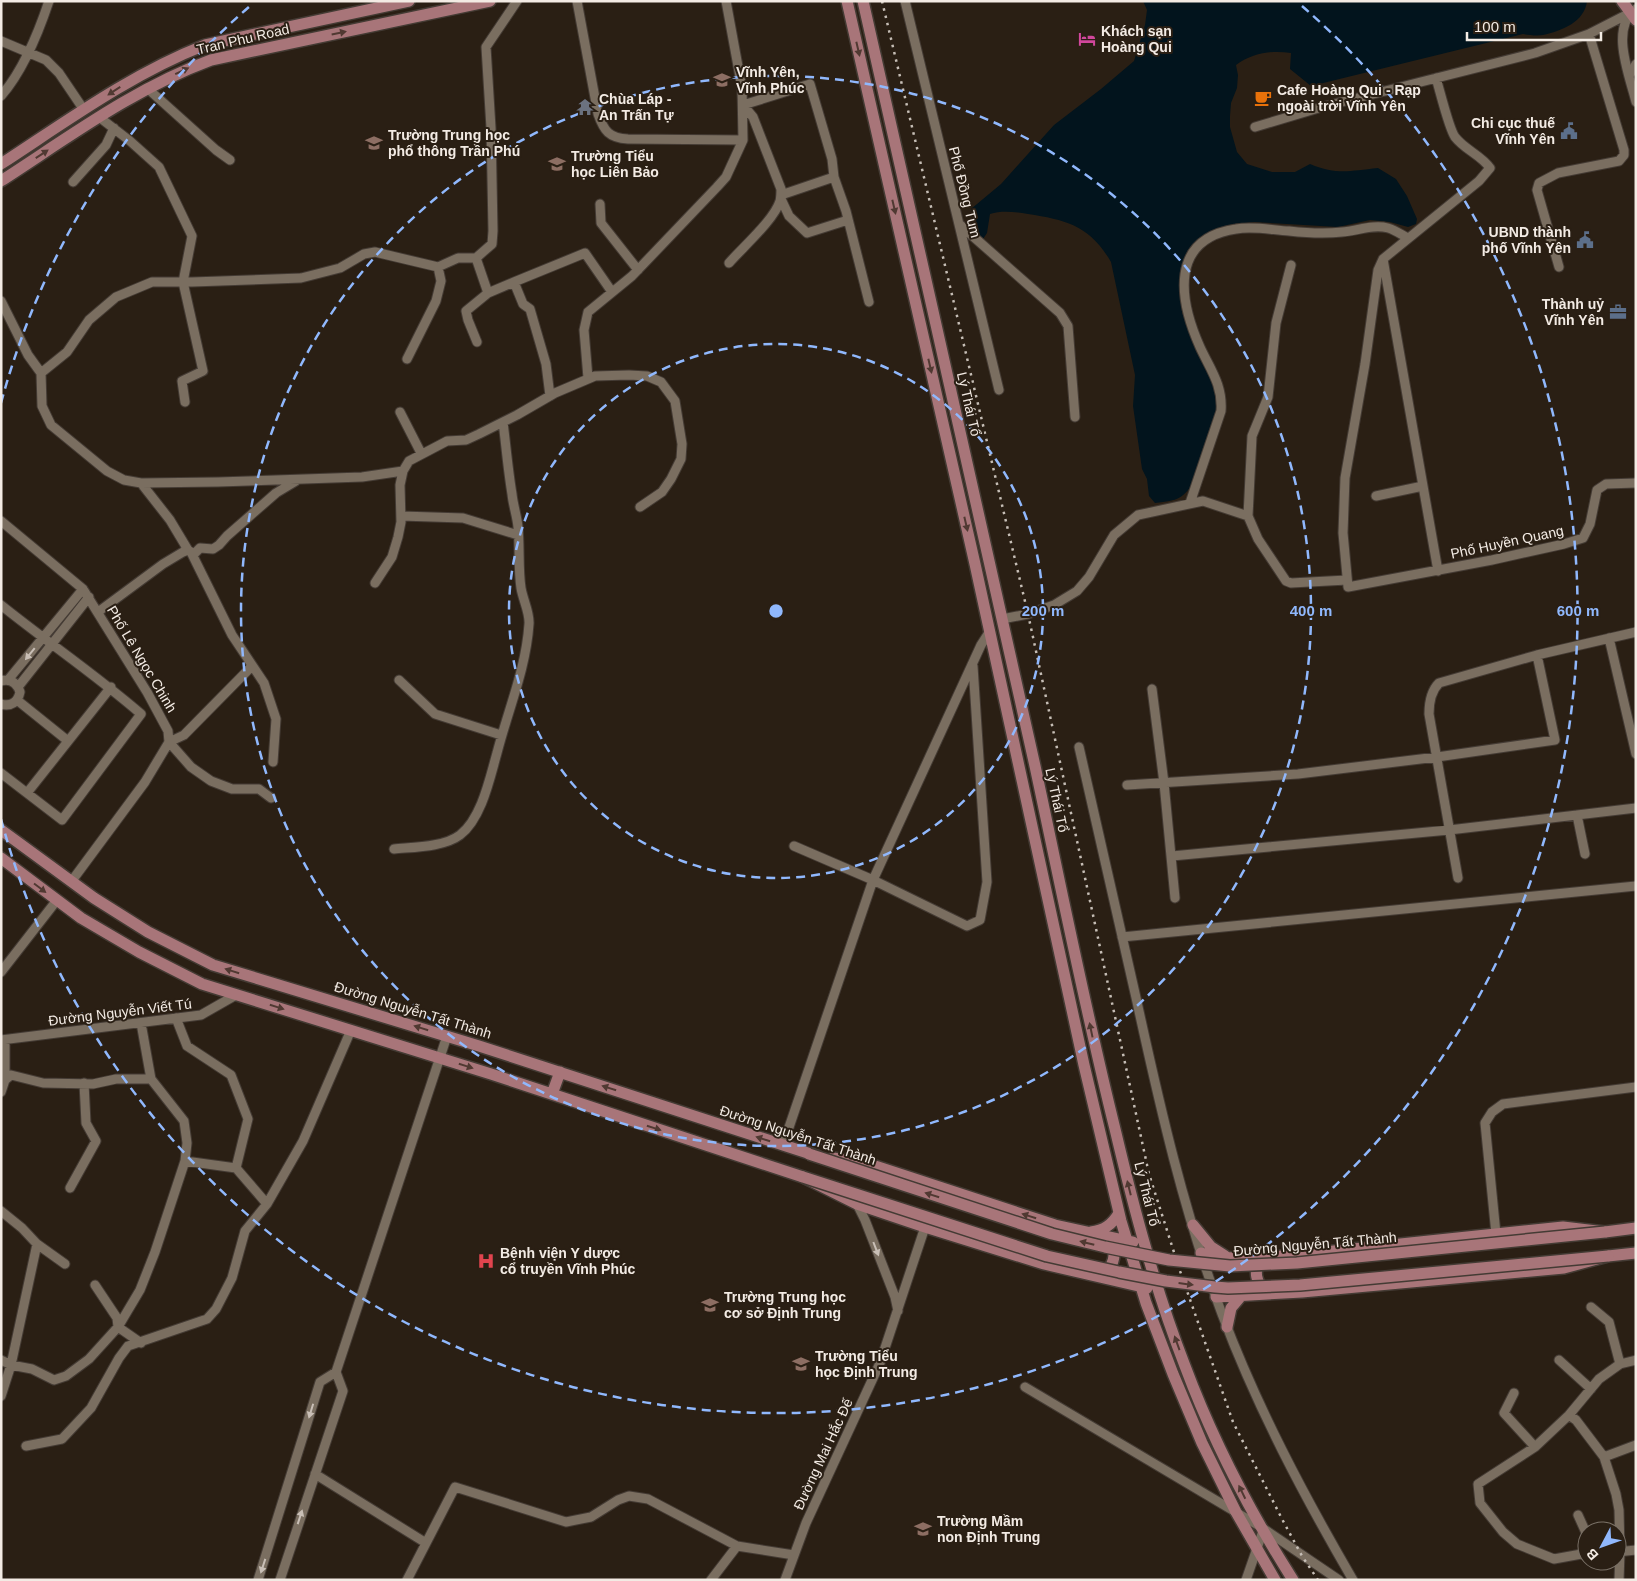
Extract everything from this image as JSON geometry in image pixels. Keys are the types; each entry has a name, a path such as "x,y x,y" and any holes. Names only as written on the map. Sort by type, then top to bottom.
{"main road":[{"name":"Tran Phu Road","path":"1,164 140,74 179,55 205,46 410,1"},
{"name":"Tran Phu Road","path":"1,180 147,88 186,69 211,60 490,1"},
{"path":"847,1 990,631 1084,1065 1119,1213 1149,1311 1173,1374 1202,1442 1236,1512 1275,1580"},
{"name":"Lý Thái Tổ","path":"863,1 1034,763 1098,1063 1144,1244 1185,1368 1213,1434 1248,1506 1292,1580"},
{"path":"1622,1 1634,14"},
{"path":"975,564 988,561"},
{"path":"1019,766 1034,763"},
{"name":"Đường Nguyễn Tất Thành","path":"1,830 71,882 148,932 213,964 560,1072 1052,1234 1105,1247 1169,1260 1230,1266 1297,1263 1636,1228"},
{"path":"1,858 81,918 139,952 202,984 552,1094 1047,1256 1166,1281 1228,1288 1300,1285 1636,1253"},
{"path":"236,995 251,977"},
{"path":"552,1094 560,1072"},
{"path":"809,1154 869,1164 1055,1225 1144,1244"},
{"path":"803,1177 857,1204 1044,1264 1158,1290"},
{"path":"1087,1233 1108,1227 1114,1222 1119,1213"},
{"path":"1192,1225 1211,1247 1228,1258"},
{"path":"1201,1253 1228,1258 1263,1257 1563,1228 1605,1232"},
{"path":"1098,1277 1109,1269 1113,1260 1114,1250 1108,1237"},
{"path":"1216,1297 1564,1268 1608,1256"},
{"path":"1263,1257 1258,1265 1256,1276 1262,1288 1269,1294"},
{"path":"1117,1282 1135,1293 1149,1311"},
{"path":"1227,1327 1231,1308 1242,1295"}],"street":[{"path":"1,96 20,68 42,21 49,1"},
{"path":"41,373 67,352 89,320 116,297 152,282 301,278 340,268 364,254 375,252 438,267 458,258 476,258 492,244 493,231 492,128 486,47 517,1"},
{"path":"577,1 598,114 602,126 610,134 616,138 628,139 743,140"},
{"path":"588,378 584,330 588,312 638,270 726,177 743,140 742,88 726,1"},
{"name":"Phố Đồng Tum","path":"905,1 999,390"},
{"path":"1255,127 1322,107 1535,53 1588,34 1634,14"},
{"path":"1634,14 1623,26 1622,36 1636,102"},
{"path":"1559,267 1537,190 1539,184 1558,173 1619,161 1624,155 1588,34"},
{"path":"1,41 46,60 59,73 84,110"},
{"path":"1629,76 1636,64"},
{"path":"1347,583 1343,533 1345,478 1365,364 1378,270 1383,259 1479,181 1490,168 1485,160 1454,137 1436,78"},
{"path":"743,105 810,84 832,159 834,177 848,220 869,302"},
{"path":"147,88 216,150 230,160"},
{"path":"743,105 753,117 781,189 781,197 789,216 806,233 848,220"},
{"path":"99,118 130,140 159,167 192,236 183,282 203,371 182,381 185,402"},
{"path":"73,182 106,145 114,128"},
{"path":"728,263 768,220 781,197 834,177"},
{"path":"600,204 601,223 638,270"},
{"path":"959,224 1060,313 1068,326 1076,417"},
{"path":"1190,503 1221,411 1222,401 1217,378 1200,347 1185,300 1183,284 1185,271 1195,249 1213,235 1238,228 1262,228 1322,234 1378,227 1388,228 1408,238"},
{"path":"477,342 466,311 488,293 584,254 612,292"},
{"path":"476,258 488,293"},
{"path":"1383,259 1438,571"},
{"path":"1002,619 1028,614 1054,605 1076,591 1090,577 1114,536 1138,515 1203,501 1248,516 1252,436 1268,397 1276,323 1291,265"},
{"path":"407,359 436,301 440,281 438,267"},
{"path":"514,282 523,304 530,308 546,364 550,396"},
{"path":"1,301 28,355 41,373 42,406 51,425 107,471 124,480 141,483 298,480 362,477 403,471"},
{"path":"375,583 392,557 398,537 401,516 400,485 403,471 409,460 447,441 466,440 588,378 607,374 647,376 661,382 674,401 682,444 680,459 671,479 662,492 640,507"},
{"path":"400,412 421,453"},
{"path":"394,849 450,840 461,834 476,815 489,782 501,735 519,682 530,622 521,587 518,535 503,422"},
{"path":"98,612 163,564 200,548 213,548 219,545 276,493 298,480"},
{"path":"141,483 170,520 190,553 232,635 264,683 276,719 274,762"},
{"name":"Phố Huyền Quang","path":"1248,516 1258,539 1286,581 1291,583 1347,583 1438,571 1564,544 1583,538 1590,524 1597,490 1606,484 1636,483"},
{"path":"1376,496 1423,486"},
{"path":"401,516 463,518 518,535"},
{"name":"Phố Lê Ngọc Chinh","path":"1,521 84,589 147,692 168,731 169,742"},
{"path":"2,706 11,705 17,700 20,692 15,683 5,680 43,639 84,589"},
{"path":"18,687 89,597"},
{"path":"1,605 43,639 111,688 141,714 62,820 1,773"},
{"path":"782,1145 873,880 972,664 990,631"},
{"path":"1458,878 1429,714 1429,703 1436,686 1439,683 1537,655 1636,632"},
{"path":"1610,638 1636,754"},
{"path":"1127,785 1298,774 1437,758 1555,740 1537,655"},
{"path":"794,846 873,880 967,926 980,920 987,882 972,664"},
{"path":"71,882 145,782 169,742 184,735 252,666"},
{"path":"399,680 435,714 501,735"},
{"path":"27,793 111,688"},
{"path":"1152,689 1164,783 1175,898"},
{"path":"17,700 68,741"},
{"path":"169,742 192,768 211,781 232,789 259,789 271,798"},
{"path":"1079,747 1156,1089 1201,1253 1227,1327 1260,1406 1282,1452 1352,1580"},
{"path":"1172,856 1449,830 1636,808"},
{"path":"1577,815 1585,854"},
{"path":"1122,937 1636,886"},
{"path":"1,972 5,961 57,900"},
{"name":"Đường Nguyễn Viết Tú","path":"3,1040 201,1015 236,995"},
{"path":"176,1018 187,1046 231,1075 248,1119 236,1168"},
{"path":"1,1360 11,1365 32,1369 54,1380 66,1376 89,1359 118,1327 140,1290 155,1252 185,1161 187,1143 184,1121 151,1079 141,1023"},
{"path":"26,1446 62,1439 91,1408 119,1358 128,1346 206,1319 216,1309 232,1278 245,1231 267,1204 303,1141 351,1030"},
{"path":"280,1580 343,1391 336,1372 447,1036"},
{"path":"3,1040 6,1080"},
{"path":"1,1092 6,1080 11,1075 43,1083 93,1084 116,1080 151,1079"},
{"path":"70,1188 96,1141 86,1123 84,1083"},
{"path":"1496,1234 1485,1123 1492,1112 1503,1104 1636,1087"},
{"path":"185,1161 236,1168 267,1204"},
{"path":"857,1204 864,1216 896,1300 898,1312"},
{"path":"1,1211 22,1228 37,1244 65,1264"},
{"name":"Đường Mai Hắc Đế","path":"785,1580 806,1523 880,1363 926,1226"},
{"path":"1,1396 11,1365 37,1244"},
{"path":"95,1285 116,1318 118,1327 141,1343"},
{"path":"1591,1307 1609,1322 1620,1364"},
{"path":"1559,1360 1591,1389"},
{"path":"1577,1555 1554,1559 1517,1544 1503,1532 1480,1503 1478,1484 1535,1447 1569,1415 1599,1379 1620,1364 1636,1360"},
{"path":"258,1580 320,1382 336,1372"},
{"path":"1025,1386 1236,1512 1340,1580"},
{"path":"1514,1393 1504,1413 1535,1447"},
{"path":"1569,1415 1576,1420 1604,1457 1616,1494 1619,1521"},
{"path":"1604,1457 1636,1445"},
{"path":"315,1474 426,1543"},
{"path":"408,1579 455,1488 566,1522 591,1517 618,1500 629,1496 648,1499 737,1546 794,1555"},
{"path":"1578,1515 1581,1521"},
{"path":"1246,1580 1262,1529"},
{"path":"711,1580 737,1546"}],"water":[{"path":"1143,1 1587,1 1582,15 1577,20 1564,28 1550,33 1543,35 1523,34 1311,86 1290,69 1291,53 1262,53 1236,65 1238,75 1237,88 1231,103 1230,127 1237,152 1247,164 1272,172 1295,172 1310,164 1336,171 1378,168 1396,179 1407,196 1417,219 1416,224 1408,227 1390,222 1370,220 1338,227 1255,222 1233,224 1216,229 1199,239 1188,255 1182,270 1179,290 1182,312 1189,332 1218,392 1217,411 1196,479 1179,498 1155,503 1149,496 1147,479 1142,469 1133,406 1135,375 1111,262 1095,240 1086,233 1066,222 1042,216 1009,212 990,214 987,233 983,239 978,235 971,209 1001,184 1054,125 1134,61 1145,25 1147,10"}],"railway":[{"path":"882,1 1028,614 1149,1174 1180,1271 1233,1422 1282,1519 1302,1556 1318,1580"}],"place":[{"name":"Khách sạn Hoàng Qui","path":"1087,39"},
{"name":"Vĩnh Yên, Vĩnh Phúc","path":"722,80"},
{"name":"Cafe Hoàng Qui - Rạp ngoài trời Vĩnh Yên","path":"1263,98"},
{"name":"Chùa Láp - An Trấn Tự","path":"585,107"},
{"name":"Chi cục thuế Vĩnh Yên","path":"1569,131"},
{"name":"Trường Trung học phổ thông Trần Phú","path":"374,143"},
{"name":"Trường Tiểu học Liên Bảo","path":"557,164"},
{"name":"UBND thành phố Vĩnh Yên","path":"1585,240"},
{"name":"Thành uỷ Vĩnh Yên","path":"1618,312"},
{"name":"Bệnh viện Y dược cổ truyền Vĩnh Phúc","path":"486,1261"},
{"name":"Trường Trung học cơ sở Định Trung","path":"710,1305"},
{"name":"Trường Tiểu học Định Trung","path":"801,1364"},
{"name":"Trường Mầm non Định Trung","path":"923,1529"}]}
